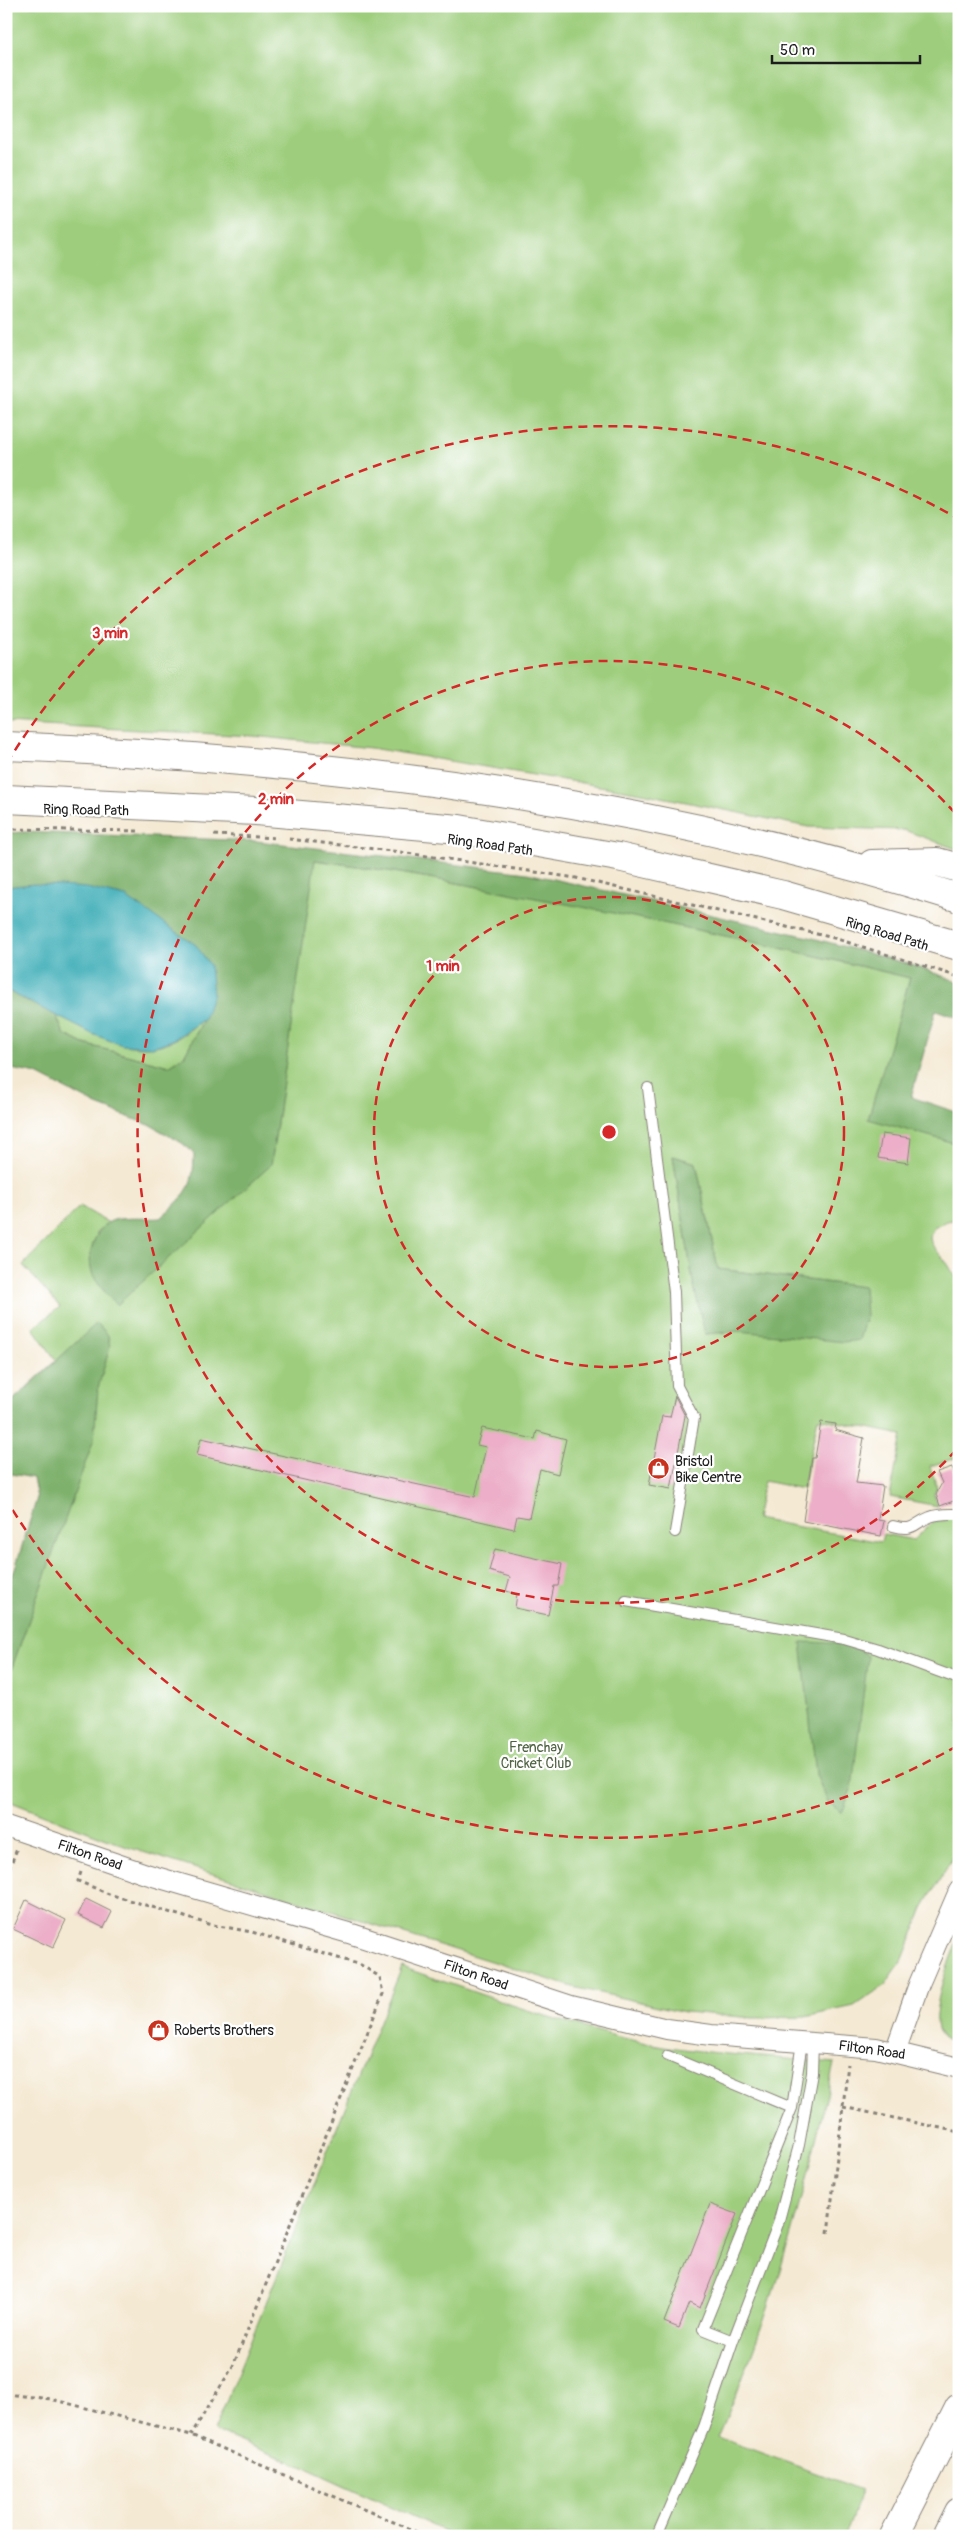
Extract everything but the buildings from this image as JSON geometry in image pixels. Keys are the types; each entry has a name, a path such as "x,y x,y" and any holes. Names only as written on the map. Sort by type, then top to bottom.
{"main road":[{"path":"6,746 154,755 388,777 542,799 712,832 846,865 959,898"},
{"path":"6,799 256,811 460,829 618,857 763,890 959,946"},
{"path":"846,865 937,862 959,868"},
{"path":"894,2536 959,2408"},
{"path":"947,2536 959,2512"}],"street":[{"name":"Filton Road","path":"15,1829 87,1855 352,1934 571,2006 667,2029 711,2035 850,2046 895,2052 959,2068"},
{"path":"895,2052 922,1976 959,1891"}],"lane":[{"path":"648,1088 674,1292 677,1386 694,1418 675,1532"},
{"path":"893,1526 906,1530 930,1517 959,1514"},
{"path":"626,1600 844,1639 878,1649 959,1679"},
{"path":"734,2341 703,2329 792,2108 808,2043"},
{"path":"657,2536 704,2427 778,2224 799,2145 812,2073 808,2043"},
{"path":"668,2056 792,2108"}],"path":[{"name":"Ring Road Path","path":"6,829 145,831"},
{"name":"Ring Road Path","path":"213,834 283,839 400,852 576,878 834,938 959,977"},
{"path":"6,1876 15,1829"},
{"path":"87,1855 78,1881 109,1894 208,1924 252,1932 361,1965 380,1977 383,1994 233,2366 191,2435"},
{"path":"828,2233 850,2046"},
{"path":"843,2107 959,2132"},
{"path":"6,2394 61,2402 191,2435 426,2536"}],"green space":[{"path":"6,6 959,6 959,850 904,830 808,827 642,793 371,748 253,736 6,723"},
{"path":"24,832 257,841 527,873 809,937 912,965 959,982 959,1018 936,1010 911,1097 959,1113 959,1129 954,1143 868,1119 910,978 649,920 377,869 315,860 271,1165 117,1305 98,1283 91,1268 91,1251 97,1235 107,1223 114,1220 160,1218 176,1204 190,1184 194,1165 194,1153 182,1143 152,1126 97,1105 37,1074 6,1068 6,990 56,1015 64,1034 84,1044 169,1066 184,1056 204,1019 126,897 67,887 6,887 6,833"},
{"name":"Frenchay Cricket Club","path":"314,860 407,874 560,902 735,938 910,978 869,1118 954,1143 953,1152 959,1153 959,1219 947,1221 934,1228 930,1237 934,1248 959,1281 959,1457 930,1466 937,1488 934,1494 938,1506 890,1497 902,1435 818,1418 803,1489 764,1481 756,1519 881,1542 883,1534 914,1540 936,1518 959,1518 959,1847 923,1908 903,1959 885,1985 854,2006 805,2017 753,2018 685,2012 573,1987 127,1847 6,1800 6,1684 93,1439 6,1411 6,1407 56,1360 33,1328 60,1307 23,1265 80,1206 109,1223 97,1232 92,1272 271,1165","holes":["673,1156 696,1163 718,1269 864,1287 739,1331 706,1334 693,1282"]},
{"path":"56,1015 114,1042 145,1047 161,1045 176,1039 204,1019 184,1056 169,1066 84,1044 64,1034"},
{"path":"673,1156 696,1163 718,1269 864,1287 866,1316 859,1340 844,1342 739,1331 705,1334 693,1282"},
{"path":"97,1323 108,1335 110,1347 98,1388 94,1439 6,1684 6,1597 37,1498 33,1478 12,1474 6,1478 6,1407"},
{"path":"801,1642 845,1645 868,1656 852,1787 842,1813 828,1802 816,1775"},
{"path":"959,1935 959,2044 947,2040 939,2033 936,2025 936,2013 946,1970"},
{"path":"402,1967 591,2030 645,2043 725,2054 834,2063 812,2156 782,2263 759,2334 718,2437 862,2490 845,2536 455,2536 304,2467 214,2431"}],"water":[{"path":"34,884 87,888 126,897 196,945 210,965 213,994 204,1019 175,1039 153,1047 122,1045 92,1034 6,990 6,887"}],"place":[{"name":"Bristol Bike Centre","path":"659,1469"},
{"name":"Roberts Brothers","path":"158,2030"}]}
